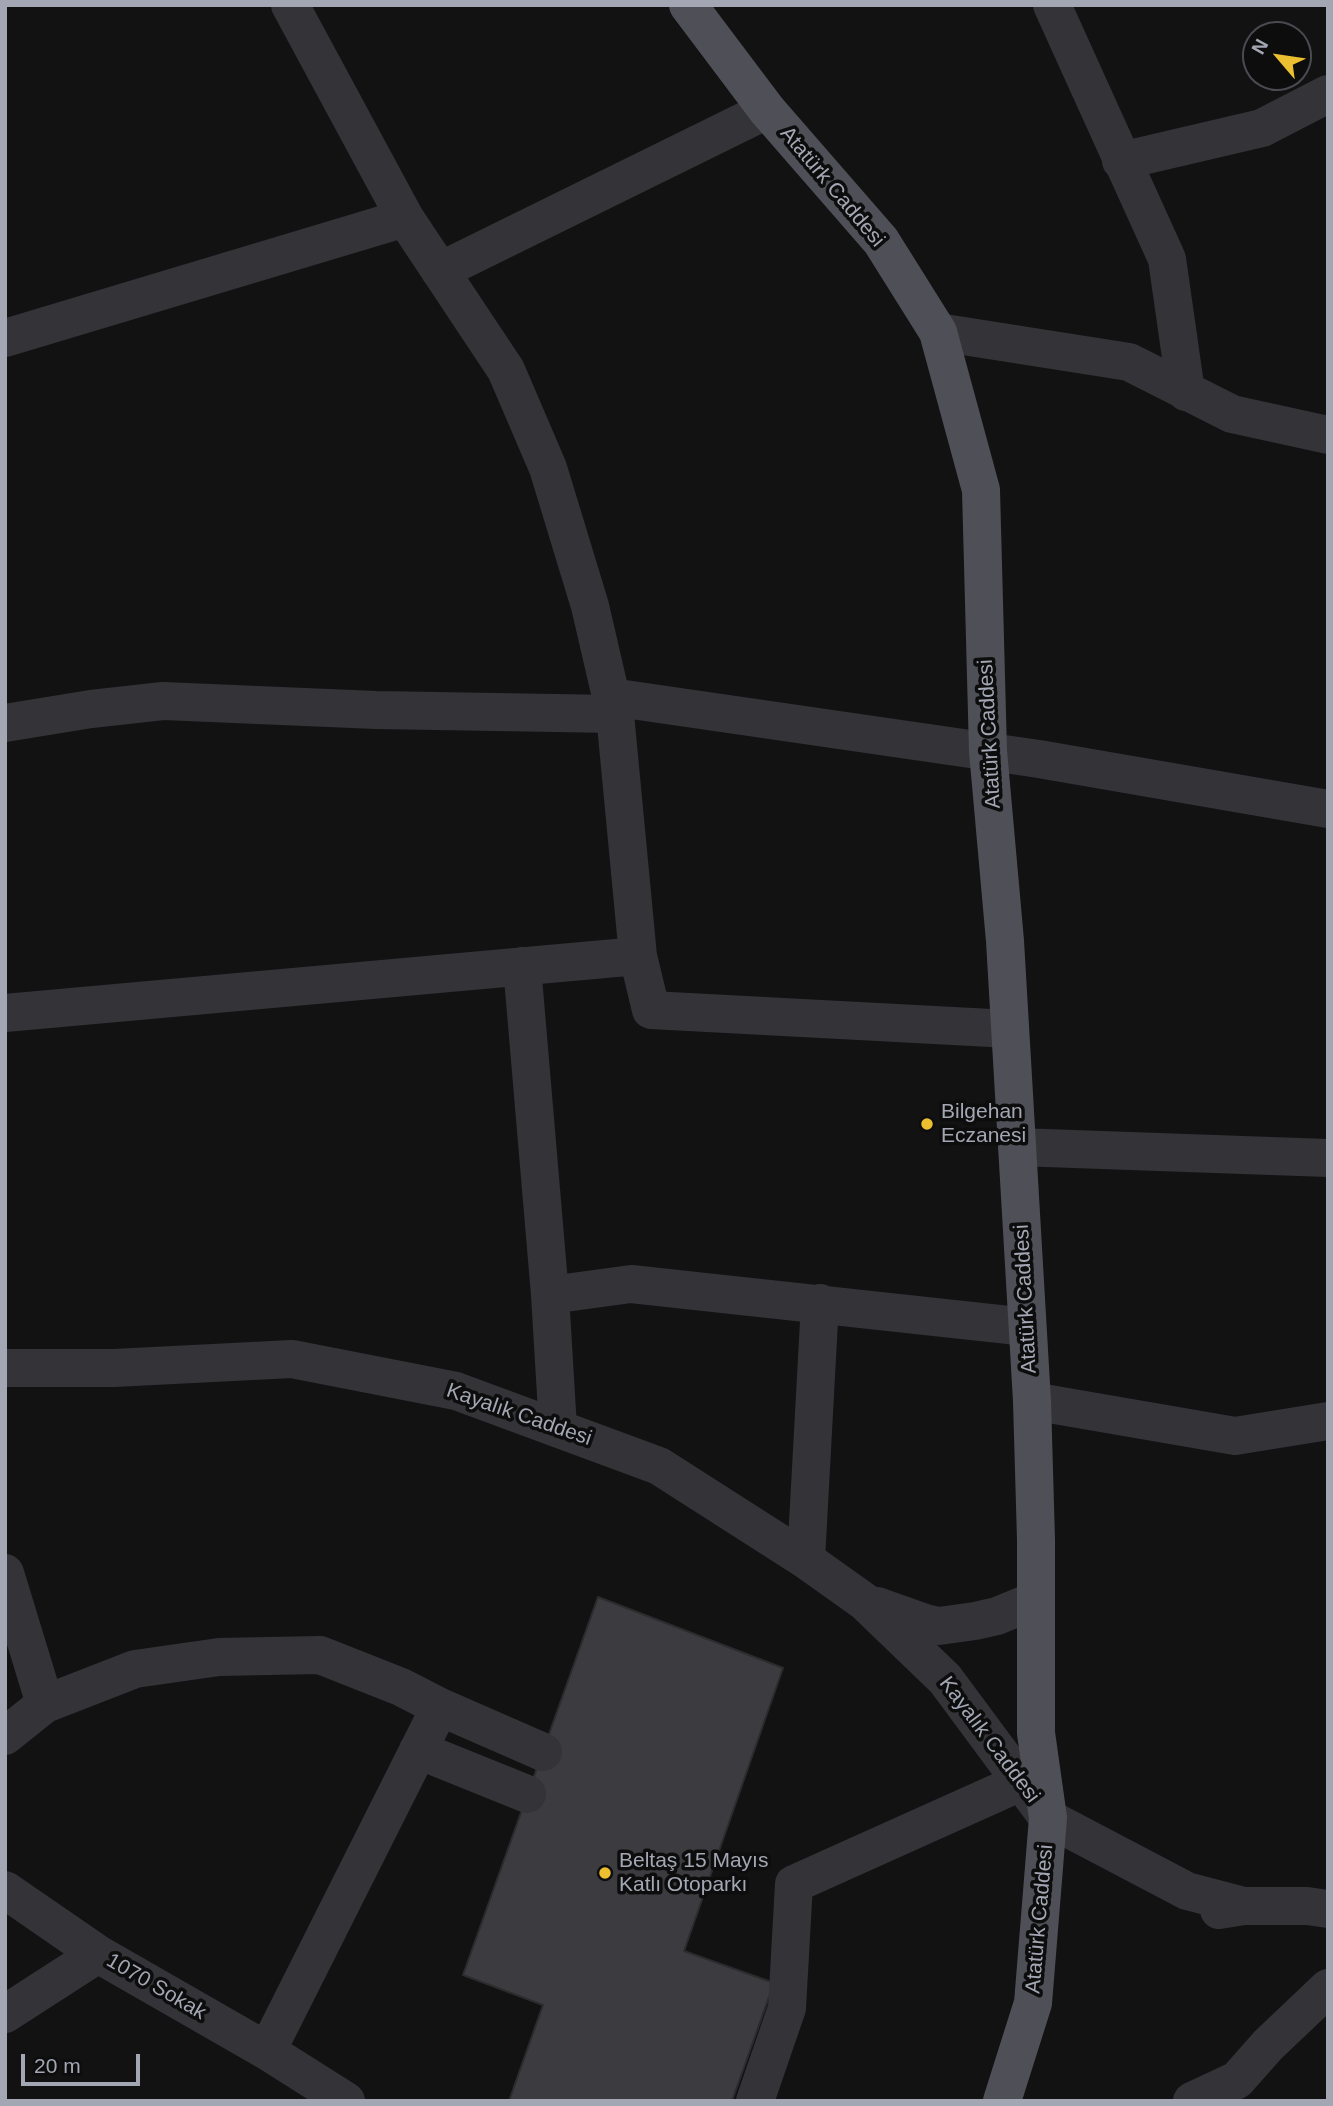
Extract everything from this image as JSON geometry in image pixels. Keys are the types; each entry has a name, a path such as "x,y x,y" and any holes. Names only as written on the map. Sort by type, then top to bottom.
{"main road":[{"name":"Atatürk Caddesi","path":"688,5 767,110 881,241 938,332 981,490 988,751 1005,941 1032,1401 1037,1734 1048,1818 1033,2003 1002,2101"},
{"name":"Atatürk Caddesi","path":"1036,1552 1051,1596 1049,1706 1037,1734"}],"street":[{"path":"290,5 405,218 506,370 548,468 590,606 613,705 638,956 651,1010 1010,1029"},
{"path":"1052,5 1167,259 1186,392"},
{"path":"1121,161 1262,128 1328,94"},
{"path":"440,271 767,110"},
{"path":"5,338 405,218"},
{"path":"938,332 1129,362 1232,414 1328,435"},
{"path":"5,723 163,701 376,710 613,705 988,751 1328,810"},
{"path":"5,1013 638,956"},
{"path":"522,966 551,1295 558,1428"},
{"path":"1017,1147 1328,1158"},
{"path":"551,1295 631,1284 1027,1328"},
{"path":"806,1560 820,1303"},
{"name":"Kayalık Caddesi","path":"5,1368 114,1368 292,1359 456,1391 659,1466 806,1560 865,1602 945,1679 1048,1818 1089,1840 1131,1876 1177,1902 1209,1912 1244,1906 1307,1906 1328,1909"},
{"path":"1032,1401 1235,1436 1328,1421"},
{"path":"5,1573 45,1704"},
{"name":"Kayalık Caddesi","path":"865,1602 939,1626 997,1616 1036,1600"},
{"path":"5,1736 45,1704 135,1669 219,1657 320,1655 401,1688 542,1752"},
{"path":"267,2051 440,1707"},
{"path":"418,1750 527,1794"},
{"path":"755,2101 787,2008 794,1884 1021,1782"},
{"name":"1070 Sokak","path":"5,1891 98,1954 267,2051 346,2101"},
{"path":"5,2014 98,1954"},
{"path":"1192,2101 1245,2090 1268,2045 1328,1988"}],"building":[{"name":"Beltaş 15 Mayıs Katlı Otoparkı","path":"598,1597 783,1668 684,1951 774,1983 732,2101 509,2101 543,2005 463,1975"}],"place":[{"name":"Bilgehan Eczanesi","path":"927,1124"},
{"name":"Beltaş 15 Mayıs Katlı Otoparkı","path":"605,1873"}]}
